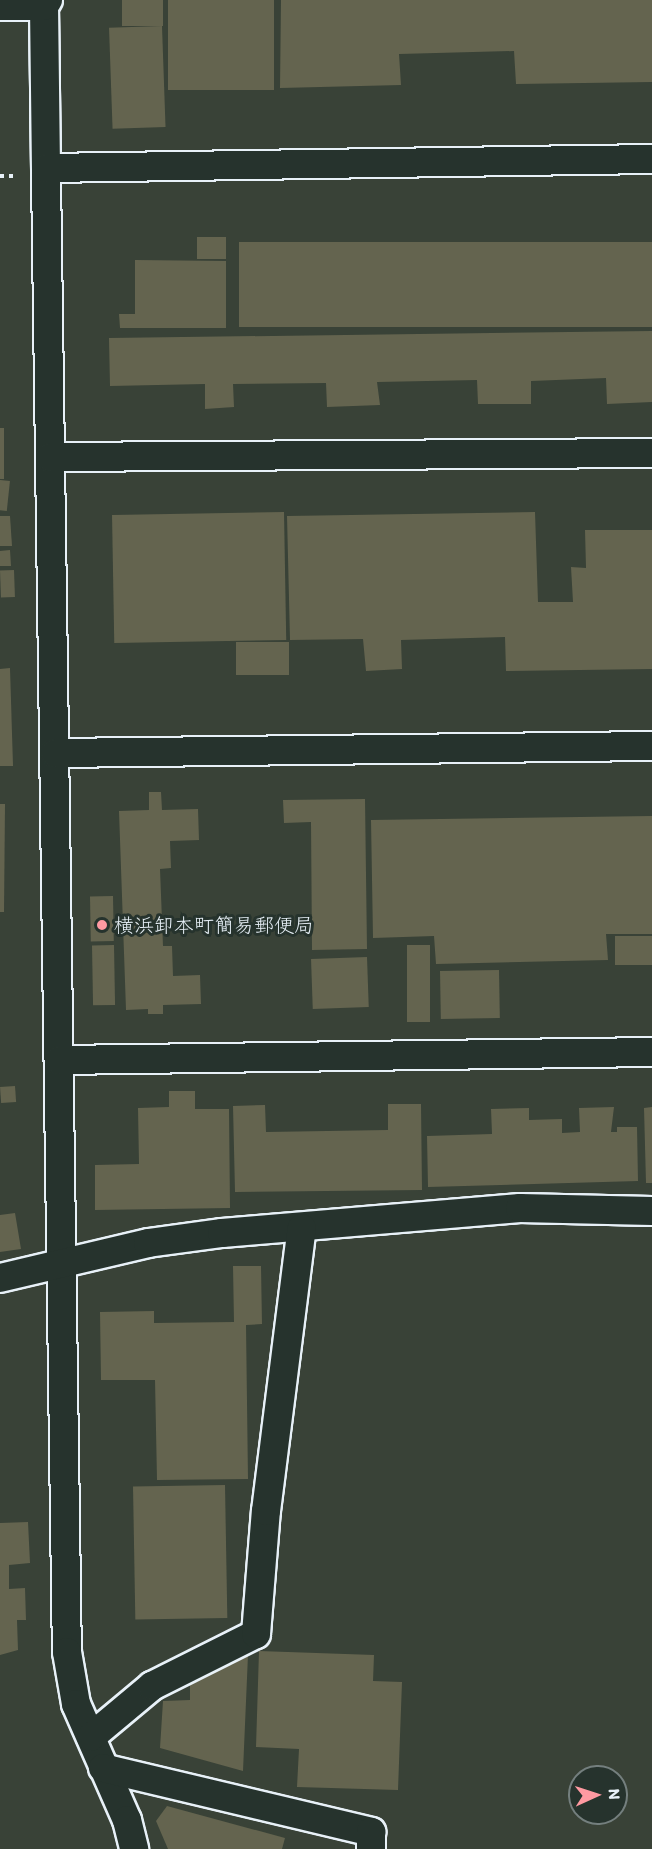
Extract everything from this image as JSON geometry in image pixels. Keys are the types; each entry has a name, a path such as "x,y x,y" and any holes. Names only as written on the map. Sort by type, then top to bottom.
{"street":[{"path":"0,6 46,3 46,168 67,1652 76,1704 128,1820 134,1849"},
{"path":"46,168 652,159"},
{"path":"50,457 652,453"},
{"path":"55,753 652,746"},
{"path":"59,1060 652,1053"},
{"path":"0,1278 148,1243 520,1208 652,1211"},
{"path":"91,1737 153,1686 256,1634 266,1511 302,1228"},
{"path":"103,1768 371,1832 371,1849"}],"building":[{"path":"122,0 163,0 163,26 122,26"},
{"path":"168,0 274,0 274,90 168,90"},
{"path":"281,0 652,0 652,82 516,84 514,51 399,54 401,85 280,88"},
{"path":"162,26 166,127 113,129 109,28"},
{"path":"197,237 226,237 226,259 197,259"},
{"path":"239,242 652,242 652,327 239,327"},
{"path":"135,260 226,261 226,328 120,328 119,314 135,314"},
{"path":"652,331 652,402 607,404 606,378 531,381 531,404 478,404 477,380 377,382 380,405 327,407 326,383 233,384 234,407 205,409 205,384 110,386 109,338"},
{"path":"0,428 4,428 4,479 0,479"},
{"path":"0,480 10,481 7,511 0,510"},
{"path":"284,512 286,640 114,643 112,515"},
{"path":"535,512 538,602 573,602 571,567 586,568 585,530 652,530 652,669 506,671 505,637 401,640 402,669 366,671 363,639 290,640 287,516"},
{"path":"0,516 10,516 12,546 0,546"},
{"path":"10,550 11,566 0,566 0,551"},
{"path":"0,570 14,570 15,597 1,597"},
{"path":"236,642 289,642 289,675 236,675"},
{"path":"10,668 13,766 0,766 0,669"},
{"path":"149,792 161,792 162,810 198,809 199,840 170,841 171,868 160,869 163,946 172,946 173,976 200,975 201,1004 163,1005 163,1014 148,1014 148,1009 126,1010 119,811 149,810"},
{"path":"365,799 367,949 312,950 311,822 284,823 283,800"},
{"path":"0,804 5,804 4,912 0,912"},
{"path":"652,816 652,934 606,934 608,960 436,964 434,936 373,938 371,820"},
{"path":"90,896 113,896 114,941 91,941"},
{"path":"615,936 652,936 652,965 615,965"},
{"path":"92,945 114,945 115,1005 93,1005"},
{"path":"407,945 430,945 430,1022 407,1022"},
{"path":"367,957 369,1007 313,1009 311,959"},
{"path":"499,970 500,1018 441,1019 440,971"},
{"path":"15,1086 16,1102 1,1103 0,1087"},
{"path":"169,1091 195,1091 195,1109 229,1109 230,1208 95,1210 95,1165 139,1164 138,1108 169,1107"},
{"path":"388,1104 421,1104 422,1190 235,1192 233,1106 265,1105 266,1132 388,1130"},
{"path":"614,1107 611,1132 617,1132 617,1127 637,1127 638,1181 428,1187 427,1136 492,1134 491,1109 529,1108 529,1120 562,1119 562,1133 580,1132 579,1108"},
{"path":"652,1107 652,1183 646,1183 644,1108"},
{"path":"15,1213 21,1249 0,1252 0,1215"},
{"path":"233,1266 261,1266 262,1324 246,1325 248,1479 157,1480 155,1380 101,1380 100,1312 154,1311 154,1323 234,1322"},
{"path":"225,1485 227,1618 135,1620 133,1487"},
{"path":"28,1522 30,1563 9,1565 9,1589 25,1588 26,1620 17,1620 18,1650 0,1655 0,1523"},
{"path":"259,1651 374,1655 373,1681 402,1682 398,1790 297,1787 299,1749 256,1747"},
{"path":"248,1655 243,1771 160,1748 163,1701 190,1700 190,1678"},
{"path":"167,1806 285,1838 282,1849 168,1849 156,1821"}],"place":[{"name":"横浜卸本町簡易郵便局","path":"102,925"}]}
